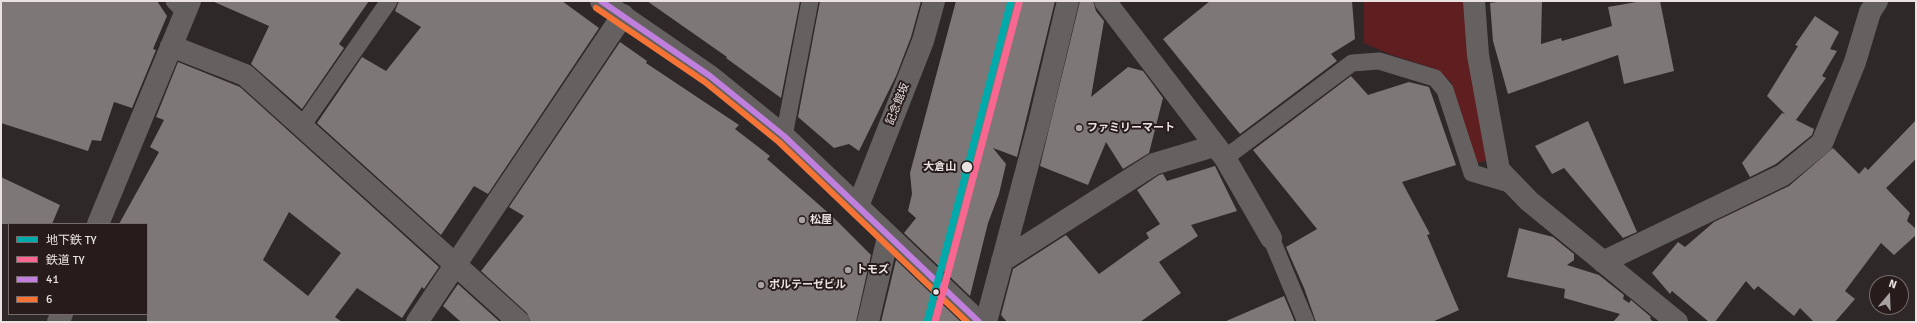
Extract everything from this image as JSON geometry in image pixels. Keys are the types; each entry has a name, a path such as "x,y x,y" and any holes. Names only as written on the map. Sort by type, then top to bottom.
{"street":[{"path":"601,1 710,76 784,136 979,322"},
{"name":"記念館坂","path":"858,206 923,41 934,1"},
{"path":"986,322 1039,122 1068,1"},
{"path":"1105,1 1220,152 1271,238"},
{"path":"1474,1 1478,55 1499,170 1529,201 1677,322"},
{"path":"1603,262 1783,175 1822,143 1855,62 1870,12 1877,1"},
{"path":"98,223 171,46 183,5"},
{"path":"417,322 622,15"},
{"path":"171,46 246,75 457,264 519,322"},
{"path":"1002,262 1154,164 1220,152"},
{"path":"868,322 888,236"}],"lane":[{"path":"302,126 389,1"},
{"path":"784,136 810,1"},
{"path":"1220,152 1352,63 1379,61 1435,78 1445,90 1472,174 1513,185"},
{"path":"1271,238 1306,322"}],"shaded area":[{"path":"1364,1 1465,1 1488,160 1474,164 1451,82 1436,69 1389,54 1364,43"}],"building":[{"path":"1,1 157,1 167,16 153,49 156,50 132,108 114,102 101,141 92,140 88,151 1,123"},
{"path":"212,1 369,1 339,44 344,48 302,109 251,64 269,26"},
{"path":"399,1 562,1 599,28 488,194 474,186 441,235 317,123 362,57 386,71 421,27 395,11"},
{"path":"647,1 800,1 781,98 726,58 727,57"},
{"path":"820,1 921,1 911,37 896,76 859,151 849,144 834,148 798,117"},
{"path":"956,1 1055,1 1017,157 993,148 1006,164 999,194 988,223 970,296 904,233 916,218 908,211 912,194 910,173"},
{"path":"1080,1 1093,1 1096,11 1104,21 1091,97 1128,67 1143,71 1163,98 1149,153 1123,169 1106,142 1088,185 1040,166"},
{"path":"1210,1 1352,1 1355,39 1331,54 1337,61 1240,134 1163,39"},
{"path":"1503,1 1542,1 1541,44 1561,38 1562,41 1612,26 1608,7 1642,1 1660,1 1674,71 1624,84 1618,55 1508,94 1493,41 1490,3"},
{"path":"1815,16 1839,32 1830,49 1837,51 1822,76 1826,78 1796,120 1814,129 1812,135 1776,164 1750,177 1742,163 1782,113 1785,114 1767,96 1798,46 1795,45"},
{"path":"620,42 647,61 646,63 739,125 735,129 770,156 767,159 833,217 871,255 856,322 531,322 527,313 481,271 524,216 509,207"},
{"path":"178,62 240,87 439,267 424,289 422,287 402,318 357,288 335,317 342,322 147,322 148,223 120,223 159,152 150,147 164,120 156,117","holes":["289,212 341,253 308,296 263,260"]},
{"path":"1351,76 1368,95 1409,82 1429,87 1456,165 1402,182 1430,234 1427,235 1459,310 1432,322 1316,322 1304,288 1286,247 1317,229 1253,150"},
{"path":"1916,120 1916,159 1886,188 1910,213 1907,221 1916,229 1916,235 1894,255 1881,243 1845,291 1855,299 1835,322 1814,322 1800,308 1794,316 1758,286 1754,290 1746,281 1715,322 1709,322 1672,291 1670,294 1652,273 1678,242 1685,247 1714,222 1789,186 1833,148 1859,174 1865,167 1868,170"},
{"path":"1588,121 1637,232 1623,238 1564,168 1552,174 1535,146"},
{"path":"1215,166 1237,211 1191,225 1198,236 1159,262 1181,293 1140,322 1007,322 1001,315 1013,269 1066,235 1099,274 1149,238 1146,233 1160,224 1137,190 1159,175 1163,174 1167,181"},
{"path":"1,177 60,205 52,223 1,224"},
{"path":"1519,228 1553,237 1574,254 1574,260 1567,265 1599,275 1624,295 1623,299 1629,303 1631,300 1651,317 1650,318 1653,322 1613,322 1620,314 1564,298 1565,289 1507,277"},
{"path":"896,260 961,322 881,322"},
{"path":"458,284 500,322 461,322 443,306"},
{"path":"1284,296 1295,322 1224,322"}],"metro line":[{"name":"TY","path":"927,322 1011,1"}],"rail line":[{"name":"TY","path":"935,322 1019,3"}],"transit line":[{"name":"41","path":"601,1 710,76 784,136 979,322"},
{"name":"6","path":"596,8 705,82 779,142 967,322"}],"place":[{"name":"ファミリーマート","path":"1079,128"},
{"name":"大倉山","path":"967,167"},
{"name":"松屋","path":"802,220"},
{"name":"トモズ","path":"848,270"},
{"name":"ポルテーゼビル","path":"761,285"}]}
